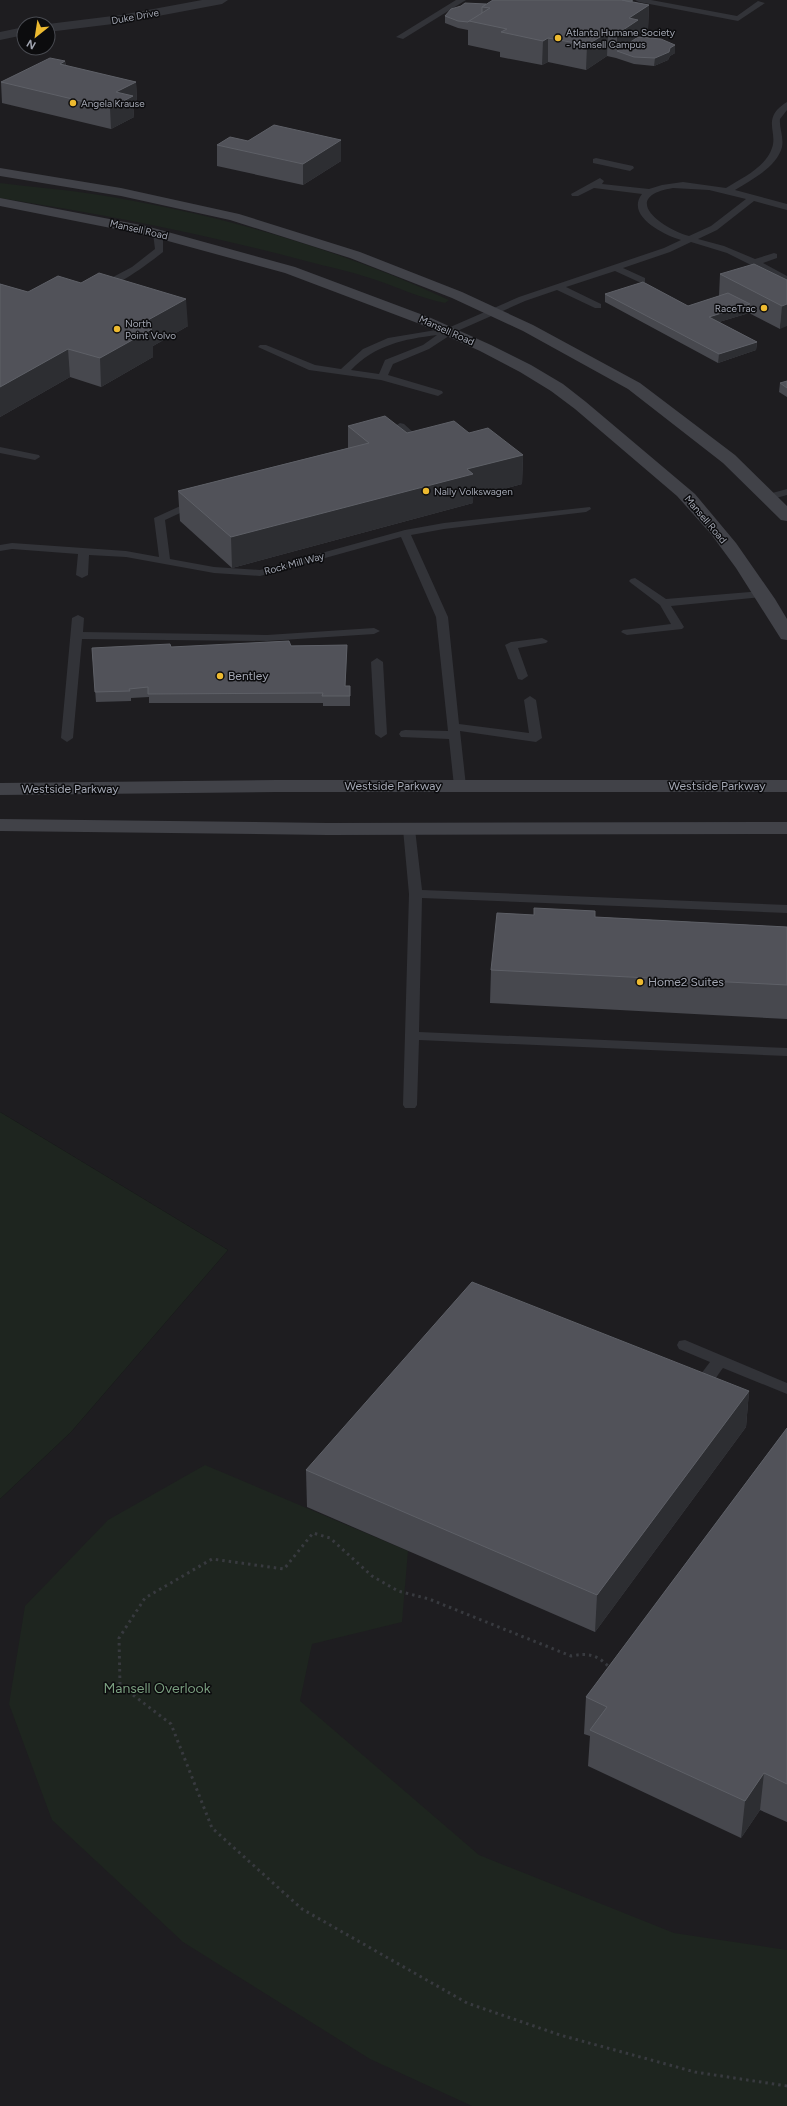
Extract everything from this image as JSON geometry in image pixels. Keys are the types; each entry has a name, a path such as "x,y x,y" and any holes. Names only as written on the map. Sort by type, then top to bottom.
{"main road":[{"path":"0,172 121,192 234,217 355,255 420,280 492,311 528,328 634,386 729,459 769,496 787,516"},
{"name":"Mansell Road","path":"5,204 112,222 260,260 357,293 452,330 500,354 547,381 598,420 688,497 743,564 787,636"},
{"name":"Westside Parkway","path":"0,789 460,786 787,786"},
{"path":"0,825 409,829 787,828"}],"street":[{"name":"Duke Drive","path":"56,27 121,19 222,0"},
{"path":"0,36 16,33"}],"lane":[{"path":"400,37 462,0"},
{"path":"639,0 738,19 761,3"},
{"path":"726,192 763,166 775,153 778,140 774,126 776,116 787,105"},
{"path":"596,161 630,168"},
{"path":"575,194 606,177"},
{"path":"592,185 651,192"},
{"path":"592,185 598,191 634,201 656,224 674,234 729,251 787,280"},
{"path":"634,201 651,192 668,186 682,185 710,188 787,207"},
{"path":"382,377 389,362 426,347 452,330 492,311 666,250 714,228 752,198"},
{"path":"91,292 135,269 160,250 158,233"},
{"path":"754,263 774,256"},
{"path":"614,267 642,280"},
{"path":"557,287 598,306"},
{"path":"342,373 359,355 400,336 452,330"},
{"path":"264,347 313,368 342,373 382,377 438,393"},
{"path":"400,426 426,446 409,450"},
{"path":"0,450 35,457"},
{"path":"769,496 787,492"},
{"path":"165,561 159,518 187,506"},
{"name":"Rock Mill Way","path":"0,548 12,546 126,554 214,570 260,573 405,533 444,526 586,509"},
{"path":"405,533 442,617 460,786"},
{"path":"82,574 84,551"},
{"path":"627,632 678,627 664,603 634,581"},
{"path":"664,603 762,594"},
{"path":"67,738 75,635 78,618"},
{"path":"75,635 267,638 374,631 352,624"},
{"path":"522,676 511,645 542,640"},
{"path":"377,662 382,734"},
{"path":"405,734 454,731 536,738 530,700"},
{"path":"409,829 416,894 410,1104"},
{"path":"416,894 787,909"},
{"path":"412,1036 787,1052"},
{"path":"685,1345 787,1389"},
{"path":"687,1404 720,1360"}],"path":[{"path":"607,1678 608,1666 599,1656 589,1653 571,1656 429,1599 398,1591 372,1576 330,1538 313,1533 284,1569 212,1559 146,1598 119,1638 120,1685 171,1724 212,1828 302,1909 467,2003 560,2035 695,2072 787,2086"}],"shaded area":[{"path":"0,0 787,0 787,2106 0,2106 0,1499 71,1432 228,1250 0,1112"}],"green space":[{"path":"0,183 93,194 184,211 230,222 363,264 407,281 449,300 445,303 436,301 359,274 192,233 0,198"},
{"path":"0,1112 228,1250 71,1432 0,1499"},
{"name":"Mansell Overlook","path":"205,1465 408,1551 402,1622 312,1644 300,1701 479,1855 674,1933 787,1950 787,2106 472,2106 370,2059 183,1942 52,1820 9,1704 25,1606 108,1520"}],"building":[{"path":"493,0 622,0 649,5 629,18 638,20 617,34 608,32 587,45 548,38 543,41 501,32 507,29 469,21 490,8 482,7"},
{"path":"465,3 486,4 482,7 482,13 468,22 458,21 445,16 451,9"},
{"path":"638,37 661,39 675,45 670,48 669,52 655,58 634,57 617,51"},
{"path":"50,58 65,61 60,64 136,82 116,92 133,96 110,108 1,82"},
{"path":"274,125 341,140 303,164 217,145 230,137 248,141"},
{"path":"754,264 787,280 787,304 782,306 720,274"},
{"path":"99,273 186,299 139,325 152,329 100,358 68,349 0,387 0,284 28,292 58,276 81,283"},
{"path":"643,282 688,306 728,293 750,304 709,317 757,342 719,354 605,294"},
{"path":"787,381 787,388 780,383"},
{"path":"385,416 407,433 454,421 469,433 488,428 523,455 467,469 473,474 231,537 178,491 369,443 348,426"},
{"name":"Bentley","path":"289,641 291,646 347,645 345,686 350,686 350,696 322,696 323,693 148,694 148,687 129,689 130,691 95,692 92,648 170,644 171,647"},
{"path":"534,908 595,911 595,917 787,927 787,985 491,970 497,913 534,915"},
{"path":"472,1282 749,1391 597,1595 306,1470"},
{"path":"787,1428 787,1784 764,1773 745,1801 590,1730 607,1707 586,1697"}],"place":[{"name":"Atlanta Humane Society - Mansell Campus","path":"558,38"},
{"name":"Angela Krause","path":"73,103"},
{"name":"RaceTrac","path":"764,308"},
{"name":"North Point Volvo","path":"117,329"},
{"name":"Nally Volkswagen","path":"426,491"},
{"name":"Bentley","path":"220,676"},
{"name":"Home2 Suites","path":"640,982"}]}
